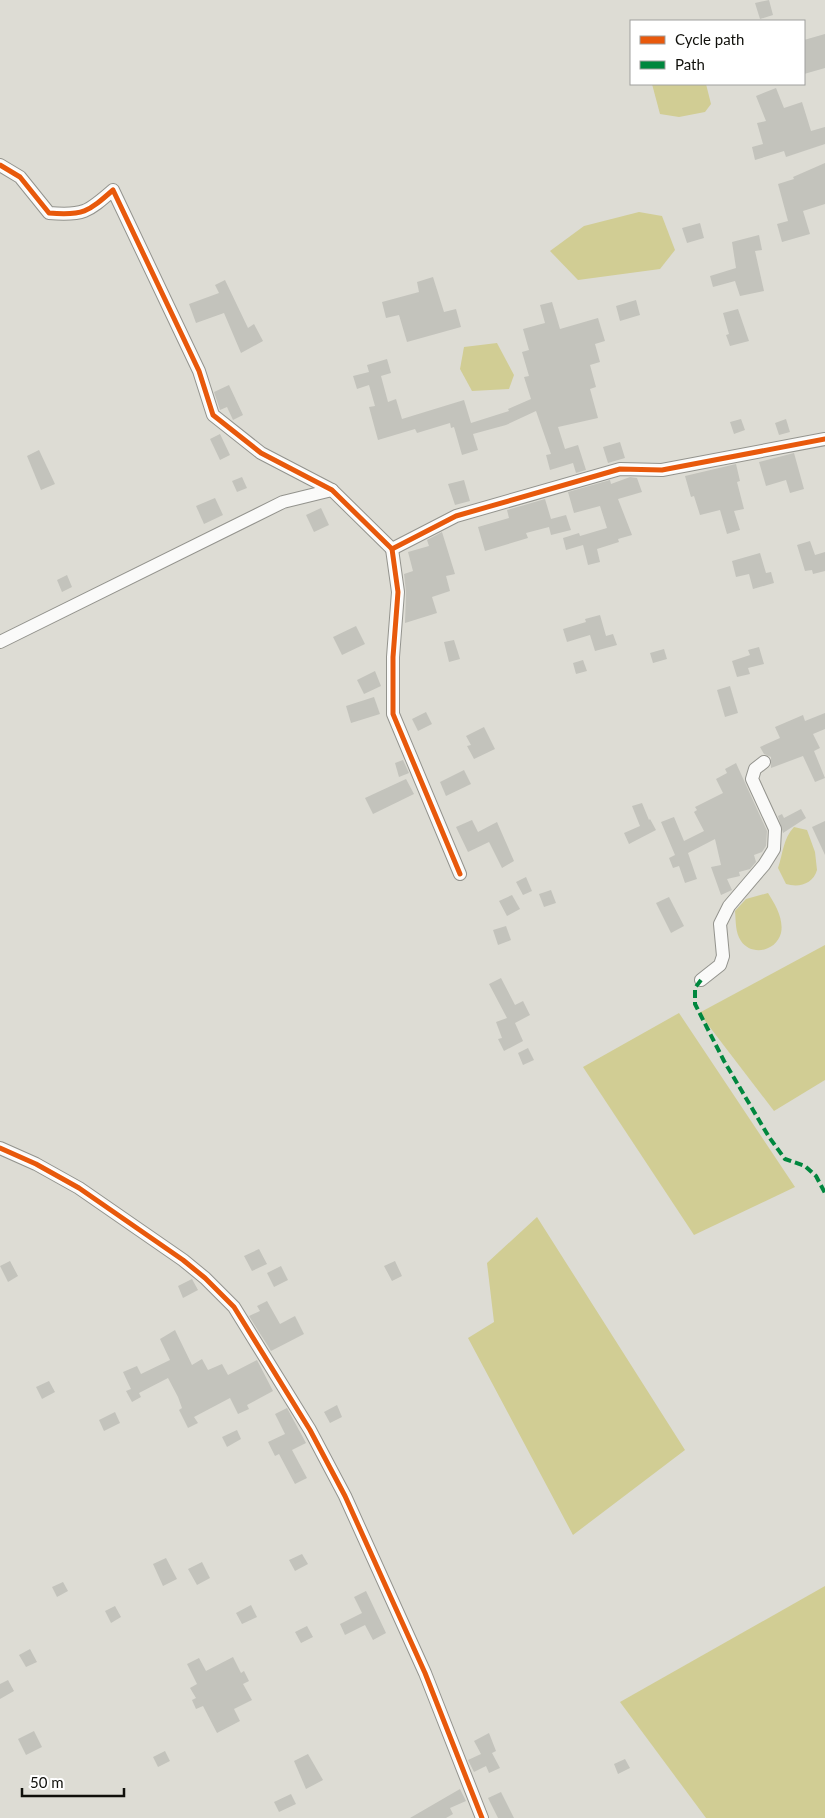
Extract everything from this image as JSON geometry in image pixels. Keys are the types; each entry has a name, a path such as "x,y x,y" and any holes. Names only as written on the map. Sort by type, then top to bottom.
{"street":[{"path":"0,166 20,177 49,213 73,215 91,209 113,190 199,371 213,414 261,453 332,490 392,549 398,592 393,658 393,714 460,874"},
{"path":"392,549 456,516 620,470 662,470 825,439"},
{"path":"0,642 283,502 332,490"},
{"path":"701,980 720,965 723,956 720,924 728,906 764,865 774,849 775,829 752,779 755,769 764,762"},
{"path":"0,1148 36,1164 79,1188 183,1260 206,1278 234,1307 310,1430 345,1496 425,1673 482,1818"}],"shaded area":[{"path":"652,85 706,85 711,104 705,112 679,117 660,114"},
{"path":"639,212 662,216 675,250 660,269 578,280 550,251 584,226"},
{"path":"497,343 514,375 509,389 472,391 460,369 464,347"},
{"path":"794,827 807,830 815,852 817,870 809,882 800,885 786,884 778,868 785,841"},
{"path":"768,893 780,917 781,933 769,948 763,950 751,949 745,946 739,938 735,911 746,899"},
{"path":"825,945 825,1080 774,1111 699,1013"},
{"path":"679,1013 795,1187 694,1235 583,1067"},
{"path":"537,1217 685,1450 573,1535 468,1338 494,1322 487,1263"},
{"path":"825,1586 825,1818 706,1818 620,1702"}],"building":[{"path":"769,0 773,15 760,19 755,3"},
{"path":"825,34 825,68 805,74 805,40"},
{"path":"776,88 784,108 802,102 811,131 825,127 825,144 786,157 784,151 755,160 752,147 763,144 757,123 766,121 756,96"},
{"path":"825,163 825,204 803,211 810,234 782,242 777,224 788,221 778,184 794,179 793,177"},
{"path":"700,223 704,238 687,243 682,228"},
{"path":"759,235 762,250 755,251 764,291 740,296 735,281 713,287 710,276 736,268 732,242"},
{"path":"433,277 444,312 456,309 461,327 407,342 399,315 386,318 382,302 419,292 417,282"},
{"path":"225,280 248,328 254,324 263,341 241,353 224,313 196,323 189,304 219,293 215,285"},
{"path":"636,300 640,315 620,321 616,306"},
{"path":"552,302 560,329 598,318 605,341 595,344 600,362 590,365 596,387 590,389 598,418 558,427 565,449 578,445 586,470 576,473 573,463 550,470 546,455 551,454 536,411 506,425 473,434 478,450 462,455 454,427 451,428 450,423 417,433 415,429 378,440 369,407 375,406 369,385 357,389 353,376 369,372 367,365 387,359 391,373 381,376 388,402 396,399 402,419 464,400 471,423 509,411 508,409 531,399 524,377 529,376 522,352 529,350 523,329 545,323 540,305"},
{"path":"738,309 749,341 730,346 726,335 729,334 723,313"},
{"path":"229,385 243,415 233,420 227,407 220,410 214,392"},
{"path":"741,419 745,430 734,434 730,422"},
{"path":"786,419 790,432 779,435 775,423"},
{"path":"220,434 230,455 220,460 210,439"},
{"path":"620,442 625,458 608,463 603,447"},
{"path":"39,450 55,484 41,490 27,456"},
{"path":"794,453 804,489 790,493 786,480 766,486 759,462"},
{"path":"736,464 740,481 737,482 744,509 734,511 740,530 727,534 720,510 700,515 694,496 691,497 685,476"},
{"path":"242,477 247,488 237,492 232,481"},
{"path":"630,477 637,478 642,492 618,499 632,535 618,539 619,542 597,549 600,562 588,565 583,545 566,550 563,538 579,533 580,536 607,528 600,506 574,513 568,492 610,480 611,484"},
{"path":"464,480 470,501 455,505 448,484"},
{"path":"215,498 223,515 204,524 196,506"},
{"path":"545,499 551,519 566,515 571,530 551,535 549,527 526,533 528,538 485,551 478,527 509,518 507,510"},
{"path":"321,508 329,525 314,532 306,515"},
{"path":"442,532 455,574 446,576 450,591 432,597 437,613 405,623 406,592 404,574 413,571 408,552 429,546 427,540"},
{"path":"810,541 815,555 825,552 825,571 813,574 812,570 805,571 797,545"},
{"path":"760,553 766,573 771,572 774,583 753,589 749,574 736,577 732,561"},
{"path":"67,575 72,587 62,592 57,580"},
{"path":"600,615 606,636 613,634 617,645 595,651 590,635 567,642 563,629 586,622 585,619"},
{"path":"356,626 365,644 342,655 333,637"},
{"path":"454,640 460,659 449,662 444,642"},
{"path":"759,647 764,664 748,668 750,674 737,677 732,661 750,655 748,650"},
{"path":"664,649 667,659 653,663 650,653"},
{"path":"583,660 587,671 576,674 573,663"},
{"path":"375,671 381,686 364,694 357,680"},
{"path":"730,686 738,713 725,717 717,690"},
{"path":"374,697 380,714 351,723 346,706"},
{"path":"426,712 432,724 418,731 412,719"},
{"path":"825,713 825,729 813,734 820,748 814,751 825,778 815,782 803,756 771,768 771,757 764,754 760,747 780,738 775,727 803,715 805,721"},
{"path":"484,727 495,749 474,759 467,746 471,745 466,736"},
{"path":"403,760 409,773 399,777 395,763"},
{"path":"736,763 767,831 766,846 762,852 754,855 756,862 750,869 739,872 740,876 727,879 732,890 721,895 711,867 721,865 715,839 688,853 697,879 685,883 679,866 673,868 669,858 675,855 661,822 674,817 684,841 704,831 694,812 697,810 695,807 723,793 716,779 727,773 725,769"},
{"path":"464,770 471,784 446,796 440,782"},
{"path":"406,779 414,794 373,814 365,798"},
{"path":"642,803 649,820 656,830 629,844 624,833 640,826 632,806"},
{"path":"801,809 806,818 783,833 778,816 782,814 784,818"},
{"path":"472,820 478,832 497,822 514,861 502,868 489,842 468,852 456,827"},
{"path":"825,821 825,855 812,827"},
{"path":"526,877 532,891 523,895 516,882"},
{"path":"551,890 556,903 544,907 539,894"},
{"path":"512,895 520,909 507,916 499,901"},
{"path":"669,897 684,926 671,933 656,903"},
{"path":"506,926 511,940 498,945 493,930"},
{"path":"501,978 515,1005 523,1001 530,1015 515,1023 523,1041 504,1051 498,1039 502,1038 496,1022 507,1018 489,984"},
{"path":"528,1048 534,1060 523,1065 518,1053"},
{"path":"259,1249 267,1264 252,1271 244,1256"},
{"path":"10,1261 18,1276 8,1282 0,1266"},
{"path":"395,1261 402,1276 392,1281 384,1266"},
{"path":"281,1266 288,1280 274,1287 267,1273"},
{"path":"192,1279 198,1290 183,1298 178,1286"},
{"path":"267,1301 280,1324 295,1316 304,1334 271,1351 249,1316 260,1311 257,1306"},
{"path":"175,1330 192,1365 202,1359 208,1370 222,1364 228,1375 257,1360 273,1391 247,1405 249,1409 238,1414 230,1398 194,1417 198,1423 188,1428 179,1410 182,1408 178,1397 168,1378 139,1393 141,1397 132,1402 126,1391 131,1389 123,1372 137,1366 141,1374 170,1360 160,1339"},
{"path":"49,1381 55,1392 42,1399 36,1387"},
{"path":"337,1405 342,1417 330,1423 324,1412"},
{"path":"287,1408 306,1443 292,1450 307,1478 295,1484 279,1454 275,1456 268,1442 285,1434 275,1414"},
{"path":"115,1412 120,1423 104,1431 99,1420"},
{"path":"237,1430 241,1439 227,1447 222,1437"},
{"path":"302,1554 308,1564 295,1571 289,1560"},
{"path":"166,1558 177,1579 163,1586 153,1564"},
{"path":"202,1562 210,1578 197,1585 188,1569"},
{"path":"63,1582 68,1591 57,1597 52,1587"},
{"path":"366,1591 386,1633 373,1640 365,1625 345,1635 340,1624 362,1613 354,1597"},
{"path":"251,1605 257,1617 242,1624 236,1613"},
{"path":"115,1606 121,1617 111,1623 105,1611"},
{"path":"307,1626 313,1637 301,1643 295,1632"},
{"path":"30,1649 37,1662 26,1667 19,1655"},
{"path":"233,1657 241,1673 244,1671 249,1681 243,1684 252,1700 234,1709 240,1721 217,1733 203,1706 196,1709 192,1700 196,1698 190,1688 197,1684 187,1664 199,1658 206,1671"},
{"path":"8,1680 14,1691 0,1699 0,1684"},
{"path":"34,1731 42,1747 26,1755 18,1739"},
{"path":"489,1733 496,1751 492,1753 500,1768 489,1773 486,1766 474,1772 468,1760 481,1754 474,1741"},
{"path":"165,1751 170,1761 158,1767 153,1757"},
{"path":"308,1754 323,1780 306,1789 294,1761"},
{"path":"625,1759 630,1768 618,1774 614,1764"},
{"path":"460,1789 466,1801 450,1808 453,1814 446,1818 410,1818"},
{"path":"501,1792 514,1818 498,1818 488,1798"},
{"path":"291,1794 296,1804 279,1812 274,1802"}],"marked path":[{"path":"701,980 695,988 695,1004 724,1061 769,1137 785,1159 805,1166 816,1176 825,1193"}],"cycle path":[{"path":"0,165 20,177 49,213 70,214 84,211 91,208 113,190 199,371 213,415 261,453 332,490 392,549 456,516 620,469 662,470 825,439"},
{"path":"392,549 398,592 393,657 393,714 460,874"},
{"path":"0,1148 36,1164 79,1188 183,1260 205,1278 234,1307 310,1430 345,1496 425,1673 482,1818"}]}
